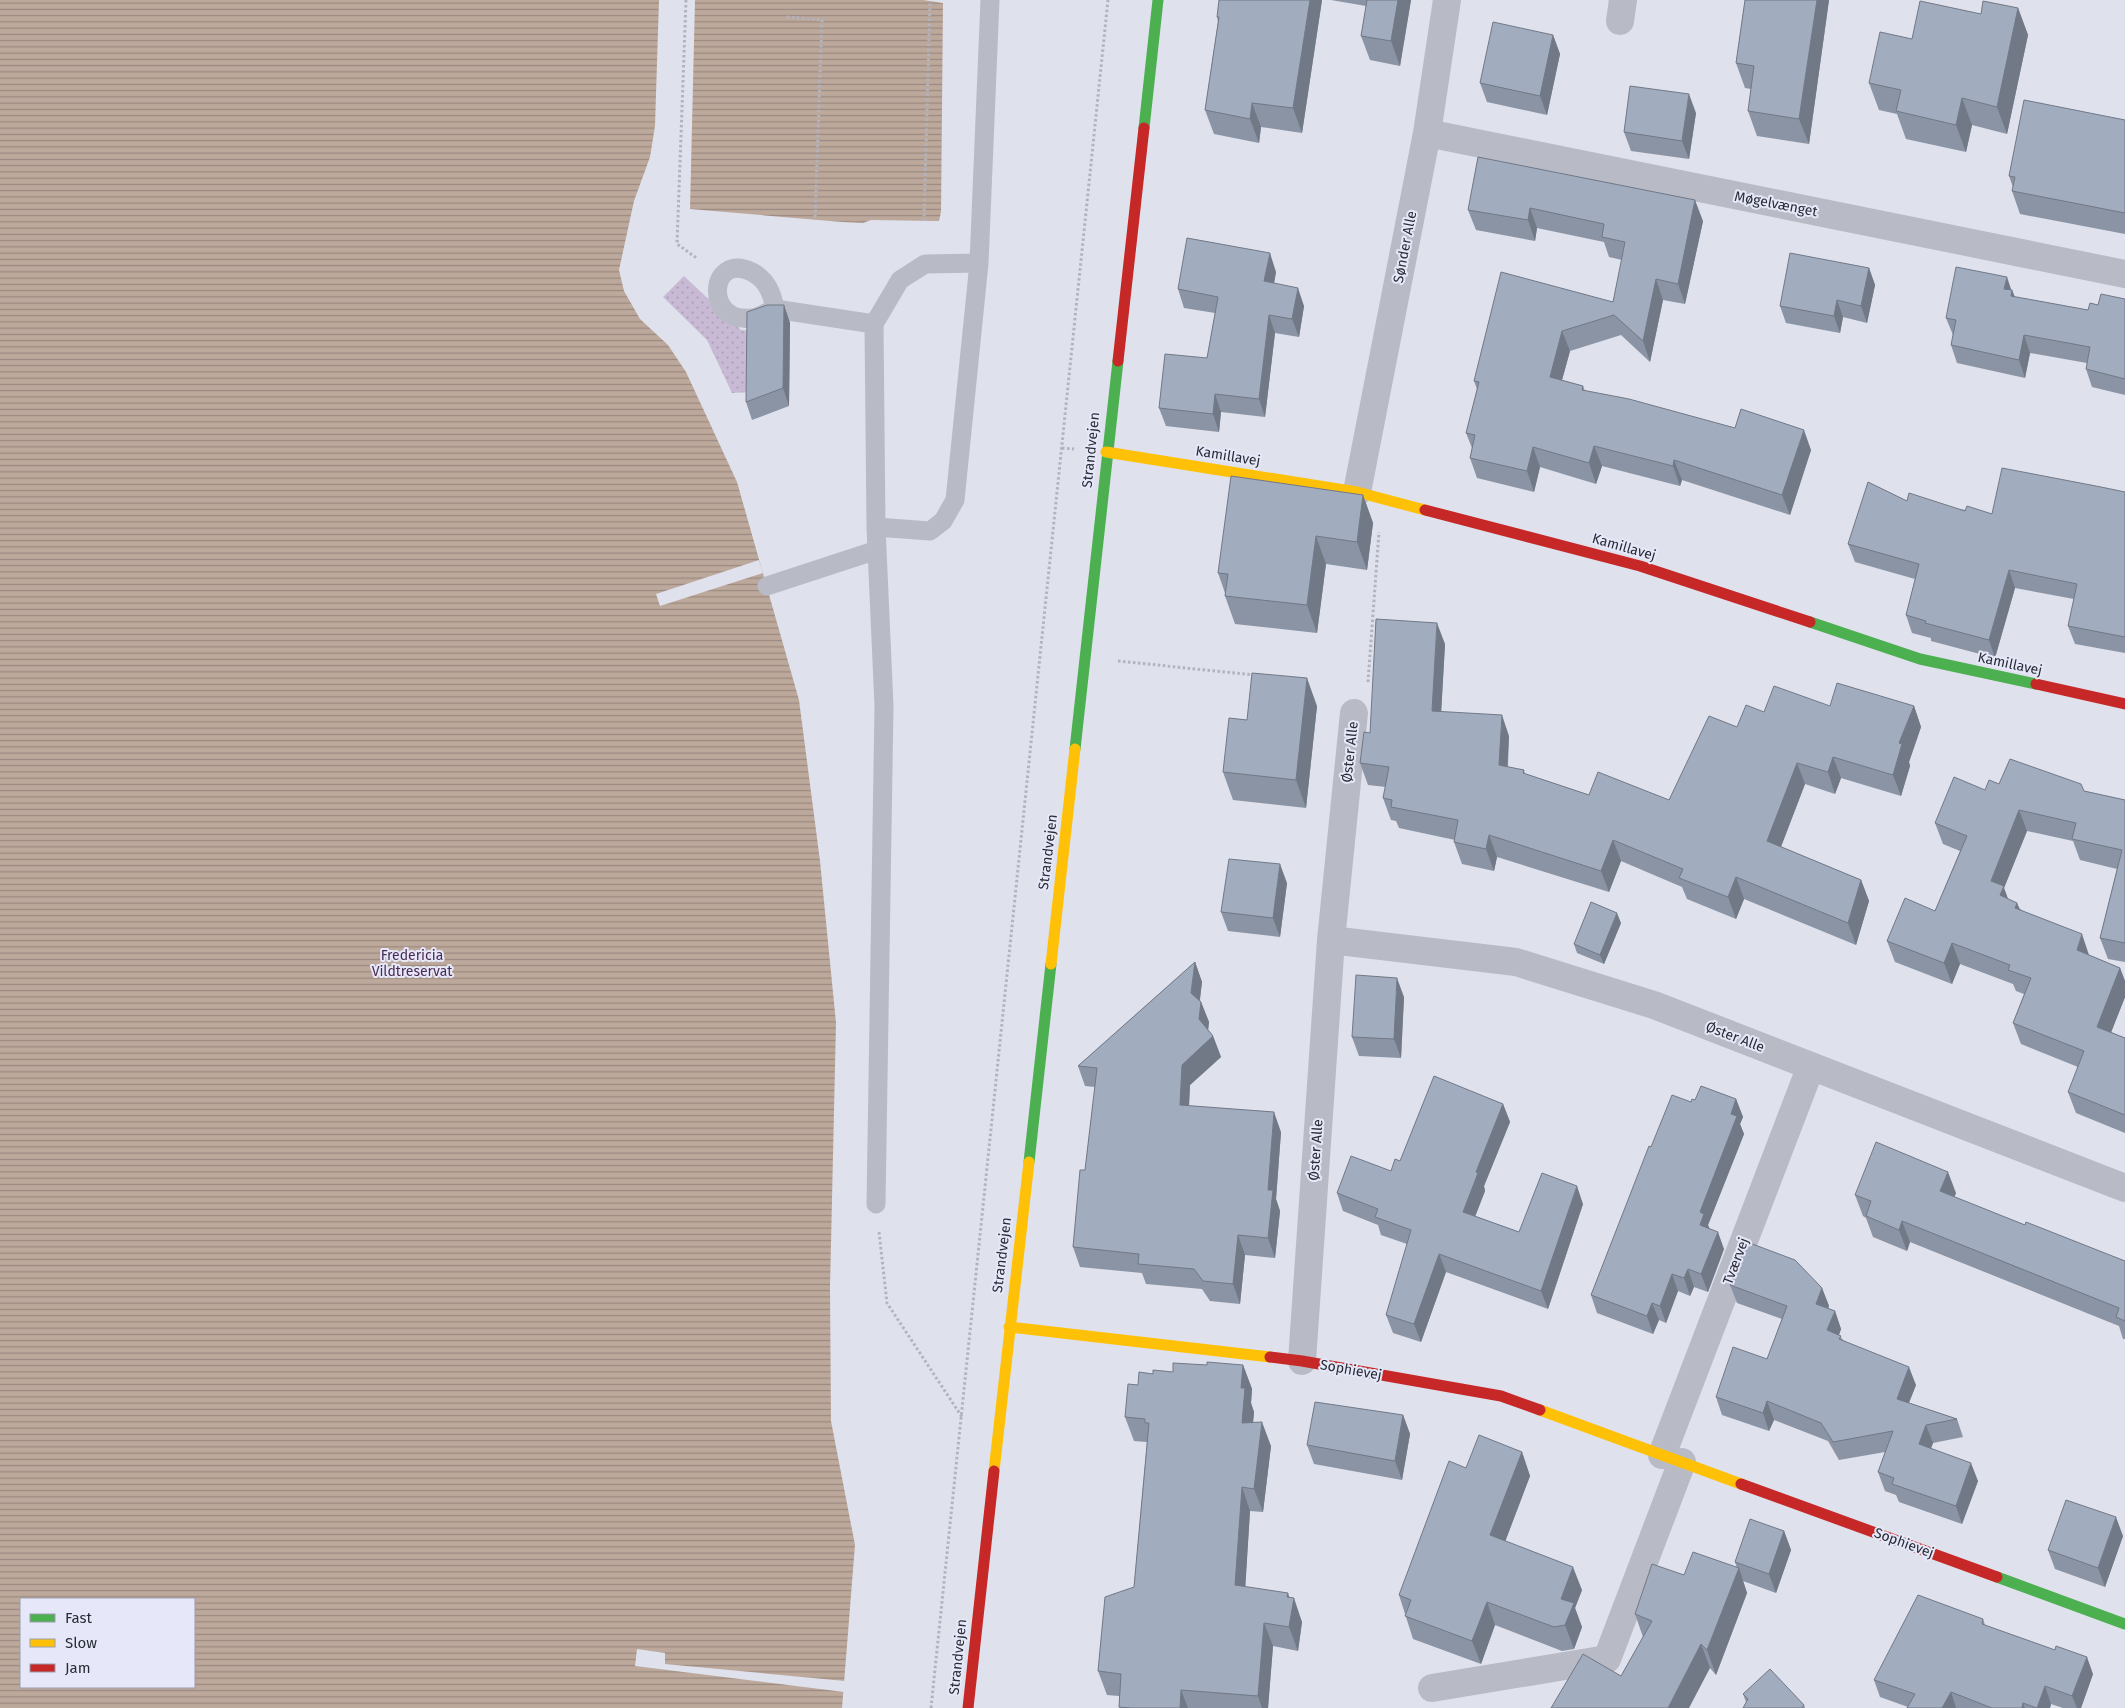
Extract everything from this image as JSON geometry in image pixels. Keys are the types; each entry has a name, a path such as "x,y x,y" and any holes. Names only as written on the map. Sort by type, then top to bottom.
{"street":[{"name":"Strandvejen","path":"968,1708 1085,658 1106,452 1158,0"},
{"name":"Sønder Alle","path":"1357,492 1427,133 1447,0"},
{"name":"Møgelvænget","path":"1427,133 2125,274"},
{"name":"Kamillavej","path":"1106,452 1357,492 1640,566 1920,660 2125,704"},
{"name":"Øster Alle","path":"1302,1361 1331,940 1354,713"},
{"name":"Øster Alle","path":"1331,940 1516,962 1654,1005 2125,1188"},
{"name":"Tværvej","path":"1672,1459 1811,1066"},
{"name":"Sophievej","path":"1009,1327 1302,1361 1501,1396 2125,1624"},
{"path":"1432,1688 1607,1659 1672,1459"}],"lane":[{"path":"876,527 930,531 943,521 955,500 979,264 990,0"},
{"path":"876,1204 884,706 876,527 874,324 900,280 925,264 979,264"},
{"path":"775,309 771,291 758,275 743,268 731,269 721,277 716,291 722,308 735,316 753,318 775,309 828,310 874,324"},
{"path":"767,586 877,550"}],"path":[{"path":"686,0 677,244 721,277"},
{"path":"931,1708 1108,0"},
{"path":"924,221 930,1"},
{"path":"787,17 822,20 815,220"},
{"path":"1354,713 1366,701 1380,519 1357,492"},
{"path":"1085,658 1259,676"},
{"path":"876,1204 887,1304 962,1418"}],"shaded area":[{"name":"Fredericia Vildtreservat","path":"0,0 659,0 655,126 650,157 634,201 619,270 624,291 640,319 668,345 686,372 737,482 799,700 820,861 836,1023 830,1288 831,1421 855,1545 842,1708 0,1708"},
{"path":"695,0 923,0 943,3 941,212 939,221 871,220 863,223 842,222 690,209"},
{"path":"684,276 741,330 752,331 751,392 732,393 707,340 663,297"}],"pier":[{"path":"759,560 763,573 660,606 656,594"},
{"path":"637,1649 665,1653 665,1664 845,1681 844,1692 635,1666"}],"building":[{"path":"1219,0 1310,0 1293,108 1252,103 1250,119 1205,110 1219,17 1217,17"},
{"path":"1367,0 1398,0 1391,41 1361,36"},
{"path":"1745,0 1817,0 1799,119 1748,111 1754,66 1736,63"},
{"path":"1920,1 1981,14 1983,1 2018,8 1997,107 1962,98 1956,125 1896,111 1901,90 1869,83 1880,32 1912,39"},
{"path":"1493,22 1553,35 1540,96 1480,83"},
{"path":"1630,86 1689,94 1682,141 1624,132"},
{"path":"2024,100 2125,120 2125,213 2012,191 2015,177 2009,176"},
{"path":"1478,157 1695,200 1678,284 1656,279 1643,341 1614,315 1562,331 1550,377 1583,386 1582,390 1629,399 1735,428 1741,409 1804,430 1782,495 1674,460 1673,466 1594,446 1589,463 1533,447 1527,471 1470,458 1475,435 1466,433 1479,382 1474,381 1501,272 1613,302 1625,242 1602,237 1604,224 1530,208 1528,220 1468,210"},
{"path":"1187,238 1270,253 1264,281 1298,288 1292,319 1269,315 1259,399 1215,394 1213,414 1159,408 1165,354 1207,358 1218,297 1178,289"},
{"path":"1790,253 1869,268 1861,306 1837,300 1834,316 1780,306"},
{"path":"1956,267 2007,277 2004,289 2012,290 2011,296 2088,310 2090,303 2098,305 2101,294 2125,299 2125,379 2086,369 2090,347 2024,335 2019,360 1951,345 1956,320 1946,318"},
{"path":"767,305 784,305 783,388 746,402 747,312"},
{"path":"2002,468 2125,492 2125,637 2068,626 2077,584 2009,570 1989,640 1925,623 1926,621 1906,615 1919,564 1848,544 1868,482 1907,501 1909,493 1965,511 1967,506 1992,514"},
{"path":"1231,476 1363,495 1357,542 1316,536 1307,605 1225,596 1228,574 1218,573"},
{"path":"1376,619 1437,623 1432,711 1502,715 1499,765 1524,770 1523,773 1589,795 1598,772 1669,800 1709,716 1737,727 1746,705 1764,712 1774,686 1830,706 1837,683 1914,706 1899,743 1902,744 1893,775 1833,757 1828,772 1797,763 1767,841 1861,880 1848,923 1736,877 1728,897 1679,878 1683,869 1613,840 1601,871 1489,835 1486,849 1454,842 1458,820 1391,807 1392,800 1383,798 1389,767 1360,763 1364,732 1370,733"},
{"path":"1252,673 1307,678 1296,780 1223,772 1229,718 1247,720"},
{"path":"2010,759 2081,784 2084,791 2125,800 2125,943 2100,938 2122,850 2072,839 2076,823 2019,810 1991,881 2004,886 2000,895 2017,903 2015,908 2082,934 2077,950 2120,968 2097,1027 2125,1038 2125,1115 2068,1092 2084,1051 2013,1023 2031,978 2008,970 2010,965 1952,943 1944,963 1887,941 1905,898 1935,911 1967,836 1935,823 1954,777 1985,790 1989,780 1999,784"},
{"path":"1229,859 1280,864 1273,918 1221,912"},
{"path":"1591,902 1617,913 1600,955 1574,944"},
{"path":"1195,962 1191,993 1201,1002 1199,1019 1213,1036 1182,1065 1180,1105 1274,1112 1268,1190 1273,1190 1268,1238 1238,1235 1233,1284 1203,1281 1194,1269 1138,1264 1139,1254 1073,1247 1080,1170 1085,1170 1097,1068 1078,1066"},
{"path":"1356,975 1397,978 1394,1039 1352,1037"},
{"path":"1434,1076 1503,1104 1476,1172 1478,1173 1463,1212 1519,1232 1542,1173 1577,1186 1541,1291 1439,1254 1414,1324 1386,1315 1411,1230 1375,1217 1378,1209 1337,1193 1351,1156 1391,1171 1395,1159 1400,1161"},
{"path":"1701,1086 1736,1099 1731,1114 1737,1116 1700,1212 1704,1214 1700,1225 1718,1232 1701,1274 1688,1269 1684,1278 1672,1274 1660,1306 1652,1303 1647,1316 1591,1295 1649,1146 1651,1147 1672,1095 1691,1102 1692,1099 1695,1100"},
{"path":"1876,1142 1948,1172 1940,1191 2025,1225 2026,1222 2125,1261 2125,1321 2116,1317 2119,1308 1902,1221 1899,1230 1866,1216 1871,1201 1855,1195"},
{"path":"1747,1242 1795,1260 1822,1288 1816,1304 1835,1311 1827,1330 1841,1336 1839,1339 1909,1367 1897,1399 1957,1419 1926,1425 1919,1444 1971,1463 1956,1506 1892,1484 1894,1478 1878,1472 1893,1431 1833,1442 1821,1423 1767,1401 1763,1413 1716,1397 1733,1347 1767,1359 1787,1306 1730,1285"},
{"path":"1207,1362 1243,1365 1241,1388 1245,1388 1242,1423 1262,1422 1254,1489 1242,1487 1235,1585 1288,1593 1287,1597 1294,1598 1289,1627 1264,1623 1258,1696 1181,1690 1180,1708 1119,1707 1121,1674 1098,1671 1105,1597 1134,1587 1149,1423 1145,1423 1145,1419 1125,1417 1128,1384 1138,1385 1139,1372 1153,1374 1153,1370 1173,1372 1173,1363 1207,1365"},
{"path":"1315,1402 1403,1415 1395,1461 1307,1445"},
{"path":"1479,1435 1522,1452 1490,1535 1573,1567 1561,1599 1574,1603 1565,1625 1554,1627 1487,1602 1472,1641 1405,1616 1411,1600 1399,1595 1449,1461 1466,1468"},
{"path":"2066,1500 2116,1517 2098,1568 2048,1550"},
{"path":"1750,1519 1784,1531 1769,1574 1735,1562"},
{"path":"1693,1552 1739,1568 1707,1650 1701,1644 1668,1708 1551,1708 1583,1654 1621,1676 1652,1621 1635,1614 1652,1564 1684,1575"},
{"path":"1918,1595 1983,1619 1982,1624 2055,1650 2056,1646 2087,1657 2072,1696 2045,1686 2037,1708 2023,1703 2022,1708 1992,1708 1951,1692 1942,1708 1907,1708 1915,1694 1874,1680"},
{"path":"1770,1669 1804,1705 1802,1708 1743,1708 1748,1699 1743,1694"}],"traffic: fast":[{"path":"1144,128 1158,0"},
{"path":"1075,749 1118,361"},
{"path":"1810,622 1920,659 2036,684"},
{"path":"1029,1162 1051,964"},
{"path":"1997,1577 2125,1624"}],"traffic: slow":[{"path":"1106,452 1357,492 1425,510"},
{"path":"1051,964 1075,749"},
{"path":"994,1471 1029,1162"},
{"path":"1009,1327 1270,1357"},
{"path":"1540,1410 1741,1484"}],"traffic: jam":[{"path":"1118,361 1144,128"},
{"path":"1425,510 1640,566 1810,622"},
{"path":"2036,684 2125,704"},
{"path":"1270,1357 1501,1396 1540,1410"},
{"path":"968,1708 994,1471"},
{"path":"1741,1484 1997,1577"}]}
